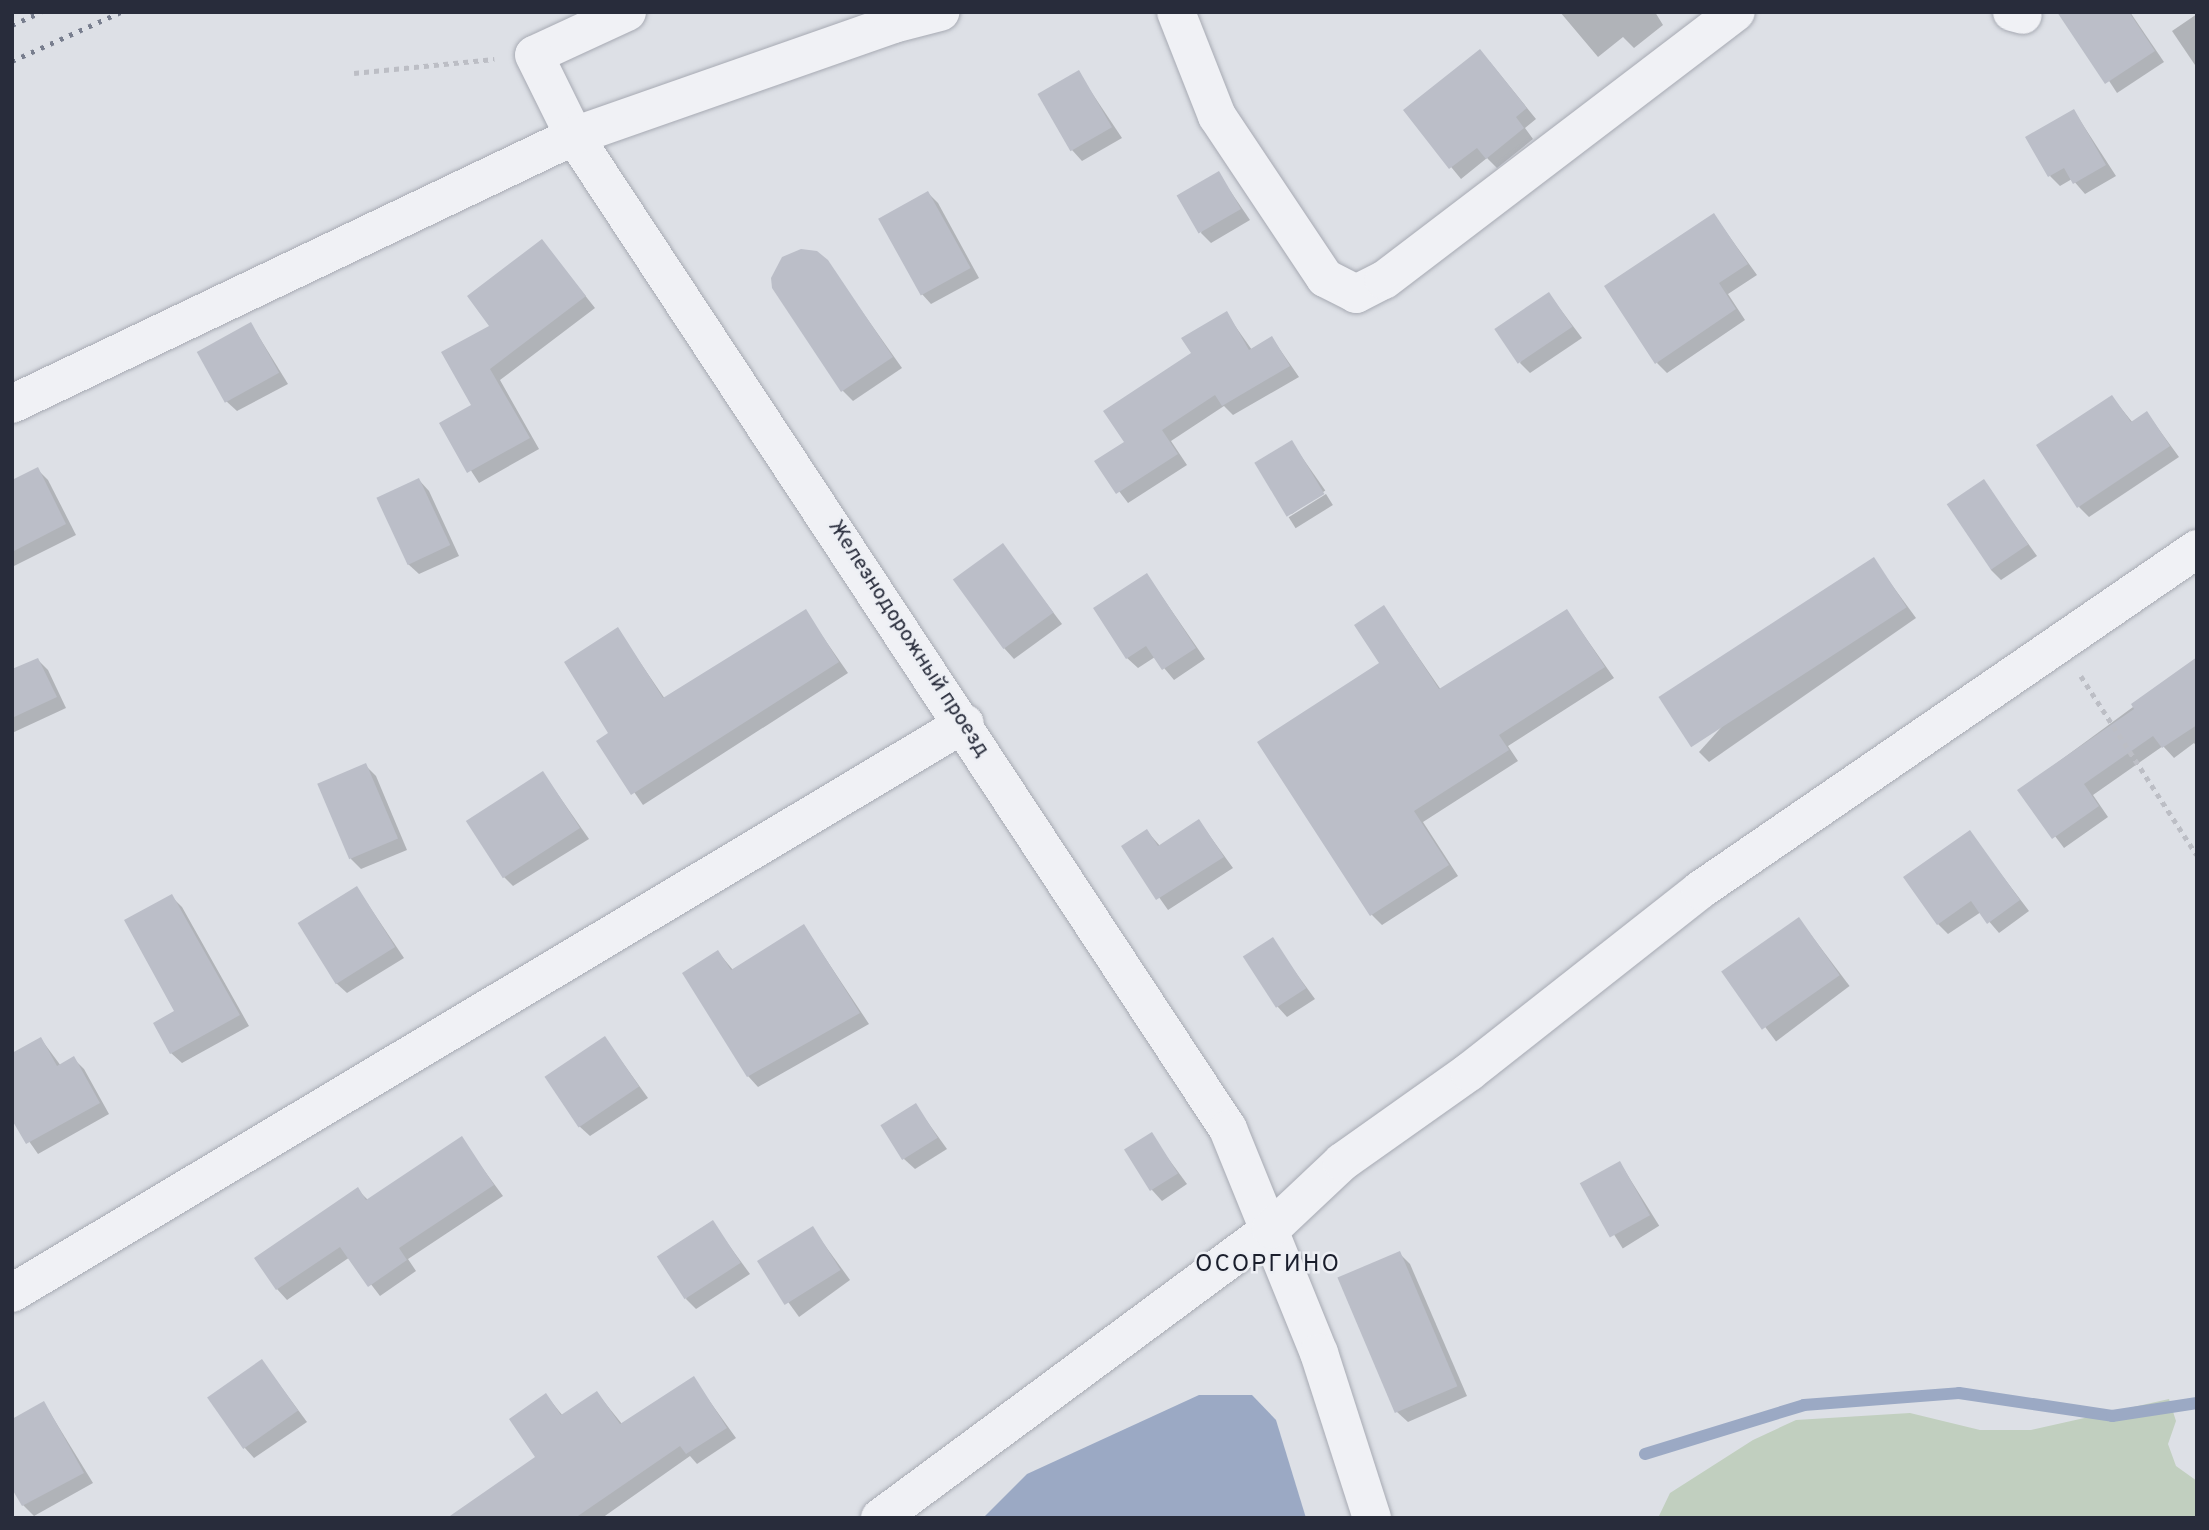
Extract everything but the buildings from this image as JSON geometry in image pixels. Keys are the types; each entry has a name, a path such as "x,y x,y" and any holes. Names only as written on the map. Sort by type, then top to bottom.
{"street":[{"path":"534,55 628,12"},
{"path":"12,404 574,136 893,24 940,12"},
{"path":"1177,12 1217,116 1325,278 1356,295 1384,280 1736,12"},
{"name":"Железнодорожный проезд","path":"534,55 574,136 964,723 1228,1129 1272,1229 1319,1353 1371,1518"},
{"path":"880,1518 1272,1229 1342,1162 1468,1072 1700,890 2197,549"},
{"path":"12,1293 964,723"}],"path":[{"path":"354,73 534,55"},
{"path":"2059,646 2109,715 2197,855"}],"green space":[{"path":"2169,1399 2176,1421 2168,1444 2176,1466 2197,1481 2197,1518 1658,1518 1670,1493 1753,1440 1796,1420 1910,1413 1980,1430 2031,1430"}],"water":[{"path":"1199,1395 1252,1395 1276,1420 1306,1518 983,1518 1027,1474"}],"waterway":[{"path":"1645,1454 1804,1405 1959,1393 2112,1416 2197,1403"}],"railway":[{"path":"12,25 41,12"},
{"path":"12,61 121,12"}],"district":[{"name":"ОСОРГИНО","path":"1268,1266"}]}
